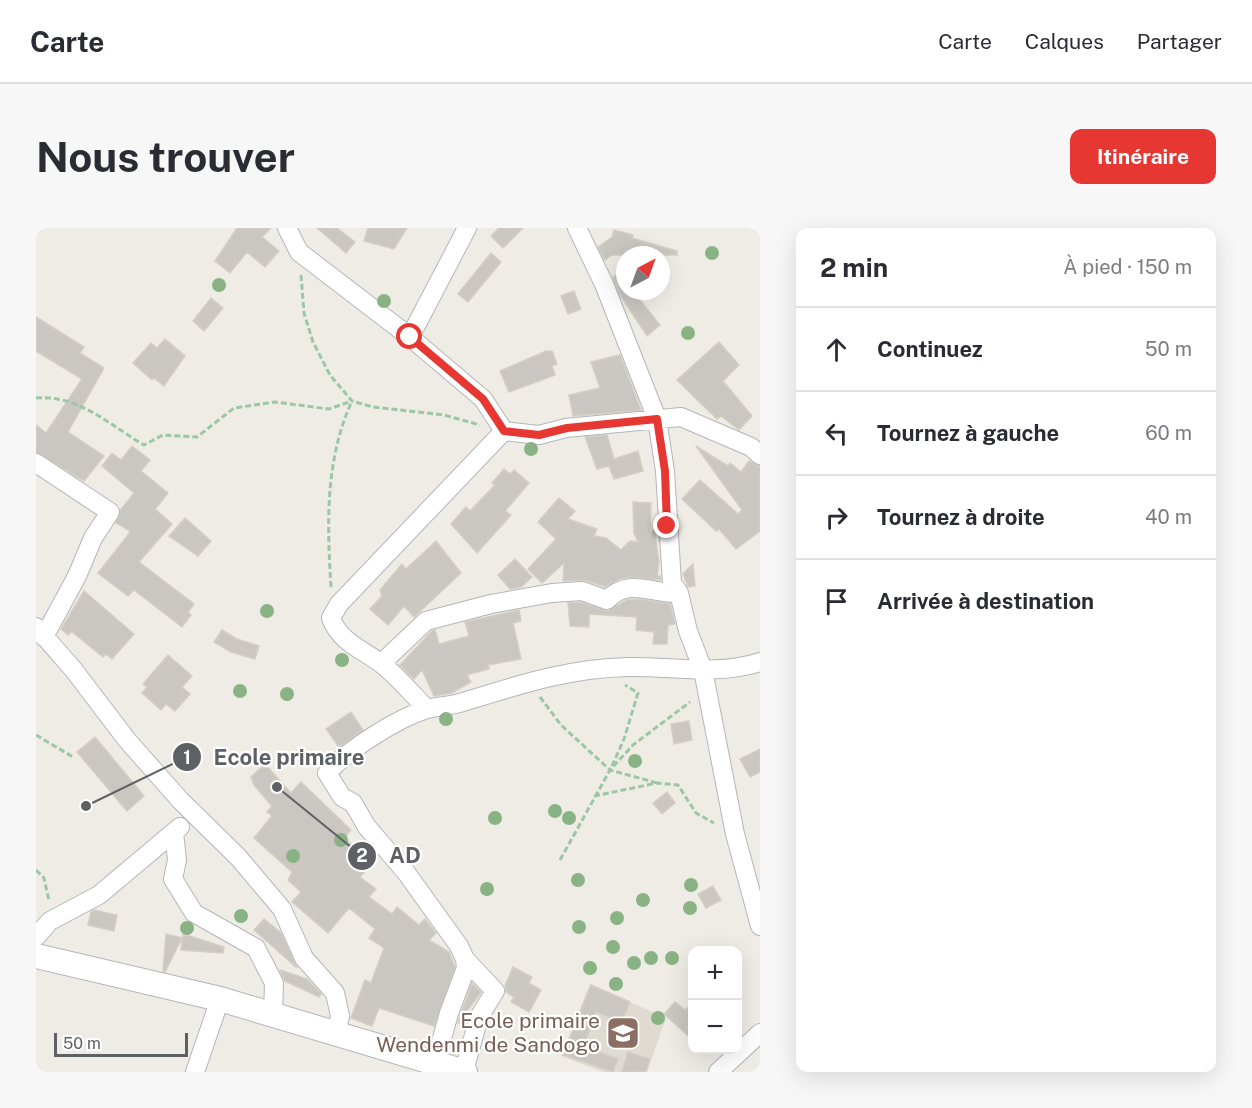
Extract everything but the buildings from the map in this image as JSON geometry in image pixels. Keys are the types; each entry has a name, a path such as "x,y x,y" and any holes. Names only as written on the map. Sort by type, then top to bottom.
{"street":[{"path":"287,228 298,252 410,337 483,399 504,431"},
{"path":"410,337 467,228"},
{"path":"581,230 608,292 657,419 665,471 672,583 679,593 688,631 705,679 735,834 760,926"},
{"path":"504,431 539,435 567,428 681,417 757,445"},
{"path":"427,710 383,665 346,640 336,630 332,618 339,604 504,431"},
{"path":"36,463 110,512 93,538 77,576 40,632 73,669 126,740 194,814 238,857 282,909 304,958 335,993 340,1016 336,1034"},
{"path":"383,665 426,621 448,614 552,593 582,591 607,600 617,590 626,587 679,593"},
{"path":"36,956 220,999 465,1072 479,1017 495,991 465,959 459,946 405,871 368,827 353,803 342,797 327,773 337,762 389,728 427,710 454,705 528,681 590,668 705,679 730,669 760,662"},
{"path":"36,937 50,921 99,896 194,814"},
{"path":"174,832 177,860 173,879 194,913 256,948 274,983 273,1014"},
{"path":"435,1064 449,1013 466,968 465,959"},
{"path":"195,1072 220,999"},
{"path":"718,1072 760,1033"}],"path":[{"path":"298,252 304,314 314,342 330,375 352,400 373,407 444,416 504,431"},
{"path":"36,398 84,406 144,445 163,435 197,437 234,408 275,402 329,409 352,400"},
{"path":"332,618 327,609 332,598 328,541 331,466 340,426 352,400"},
{"path":"610,770 633,745 669,720 705,679"},
{"path":"528,681 561,725 610,770 657,783 678,784 696,813 735,834"},
{"path":"560,860 610,770 624,739 638,693 622,683"},
{"path":"36,735 73,757"},
{"path":"594,796 657,783"},
{"path":"36,870 44,878 50,906 62,914"}],"shaded area":[{"path":"590,984 666,1018 647,1072 603,1072 561,1056"}],"place":[{"name":"AD","path":"277,787"},
{"name":"Ecole primaire","path":"86,806"},
{"name":"Ecole primaire Wendenmi de Sandogo","path":"623,1033"}],"route":[{"path":"410,337 483,399 504,431 539,435 567,428 657,419 665,471 667,526"}]}
